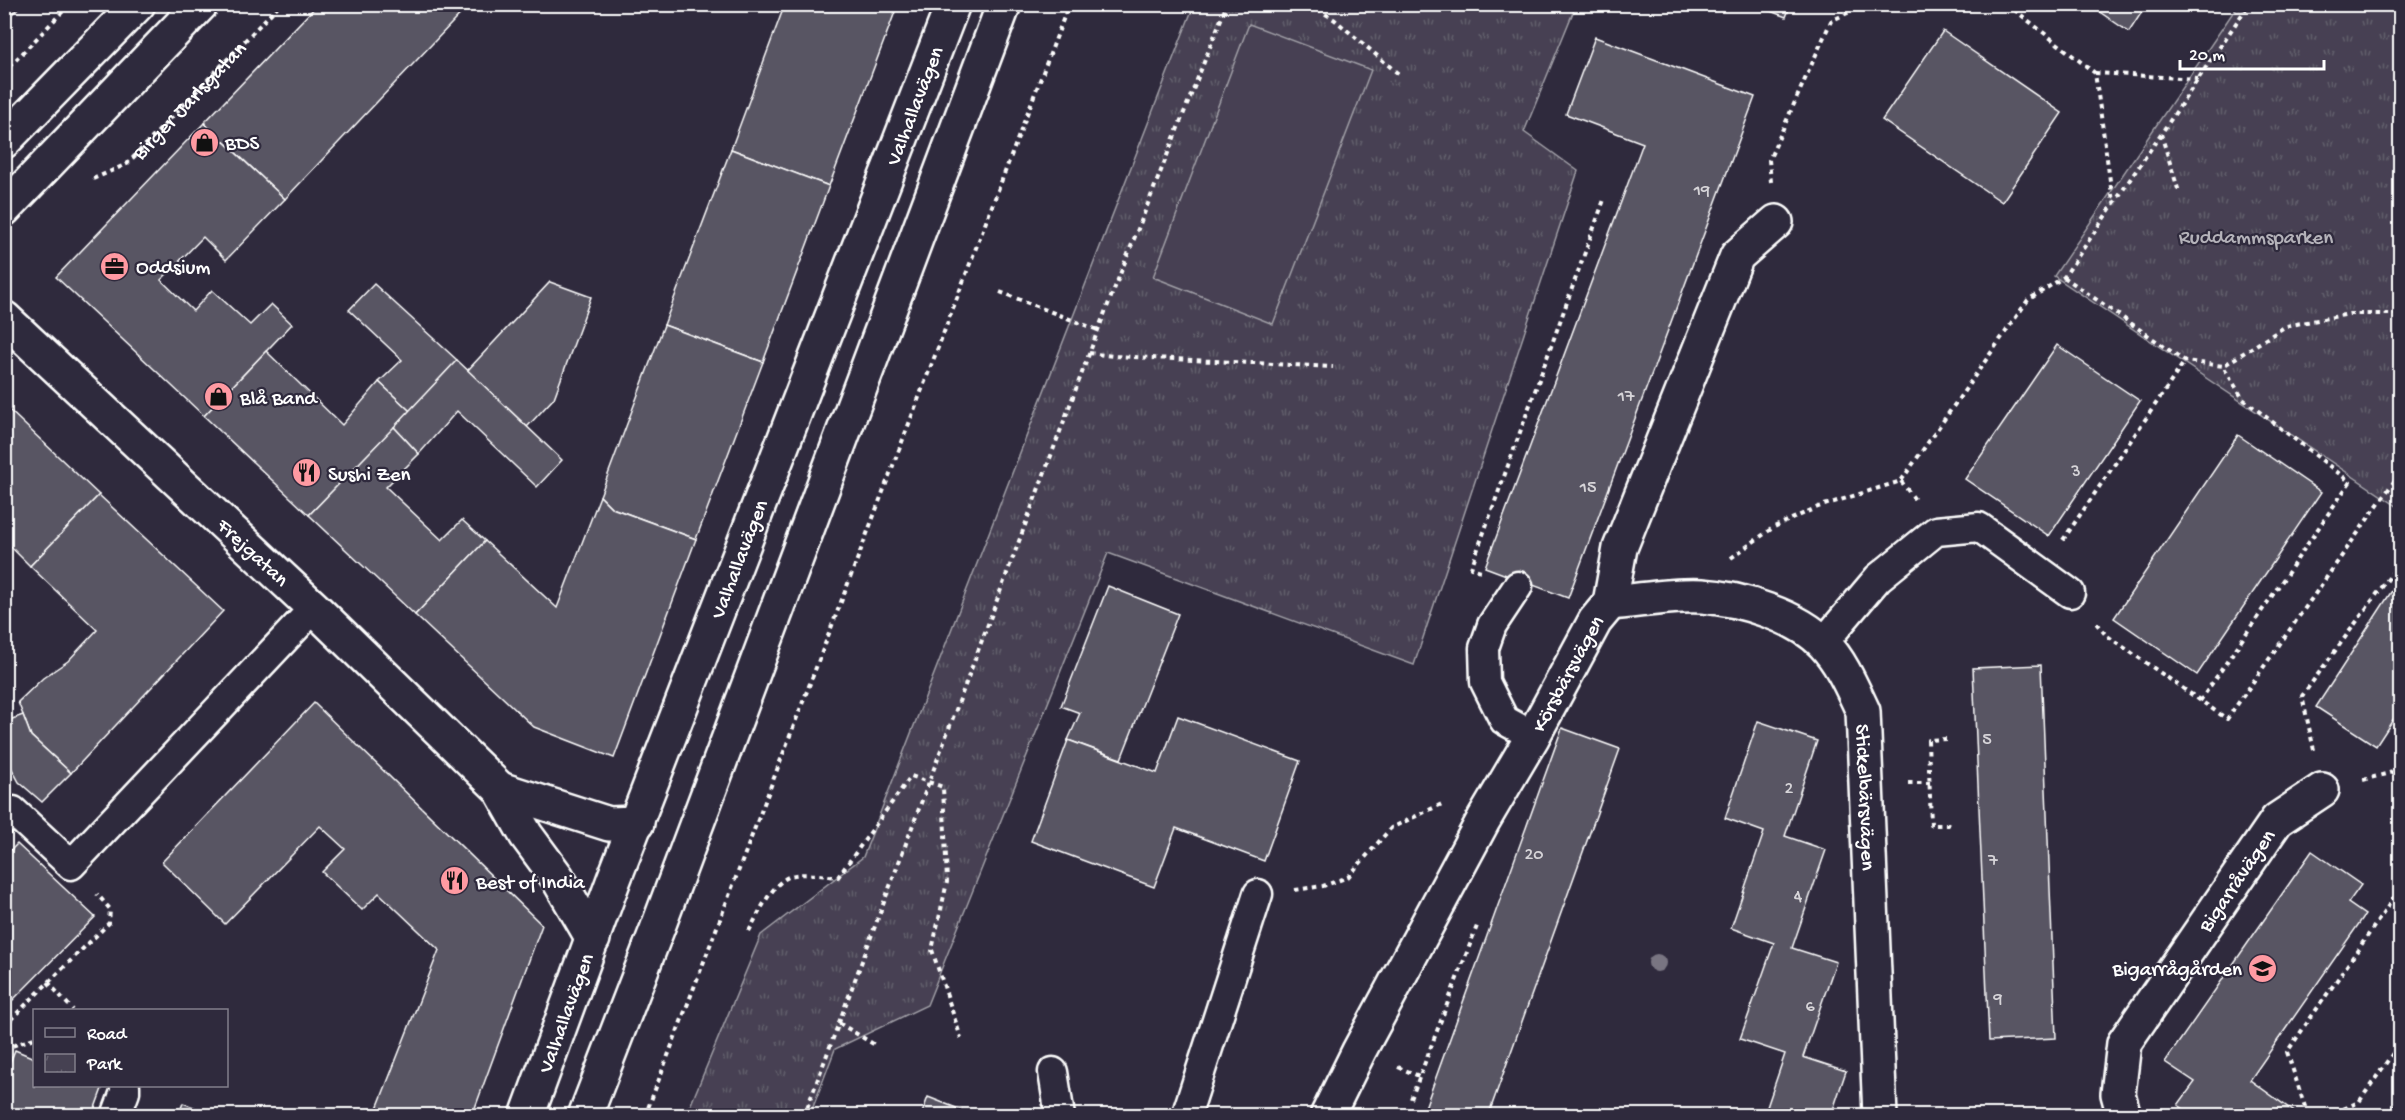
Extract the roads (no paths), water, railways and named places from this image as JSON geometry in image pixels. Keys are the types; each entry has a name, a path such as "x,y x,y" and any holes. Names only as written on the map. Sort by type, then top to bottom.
{"street":[{"path":"4,141 138,4"},
{"path":"4,209 201,4"},
{"name":"Valhallavägen","path":"527,1116 637,823 953,4"},
{"path":"585,1116 1004,4"},
{"name":"Körsbärsvägen","path":"1327,1116 1359,1051 1484,819 1533,736 1595,621 1610,603 1620,548 1737,255 1776,222"},
{"name":"Frejgatan","path":"4,318 314,608 500,789 526,835 557,877 593,939"},
{"name":"Stickelbärsvägen","path":"1610,603 1702,596 1751,605 1788,618 1823,643 1846,676 1863,711 1880,1116"},
{"name":"Frejgatan","path":"500,789 609,824 637,823"},
{"name":"Bigarråvägen","path":"2124,1116 2118,1094 2124,1043 2277,820 2322,790"}],"lane":[{"path":"1823,643 1878,578 1936,531 1979,527 2070,593"},
{"path":"1518,586 1492,625 1484,648 1485,682 1504,720 1533,736"},
{"path":"4,820 13,811 71,865 314,608"},
{"path":"1186,1116 1258,894"},
{"path":"1053,1072 1060,1116"},
{"path":"116,1116 125,1087"}],"place":[{"name":"BDS","path":"204,142"},
{"name":"Oddsium","path":"115,266"},
{"name":"Blå Band","path":"219,397"},
{"name":"Sushi Zen","path":"307,473"},
{"name":"Best of India","path":"455,881"},
{"name":"Bigarrågården","path":"2263,968"}],"park label":[{"name":"Ruddammsparken","path":"2256,236"}]}
